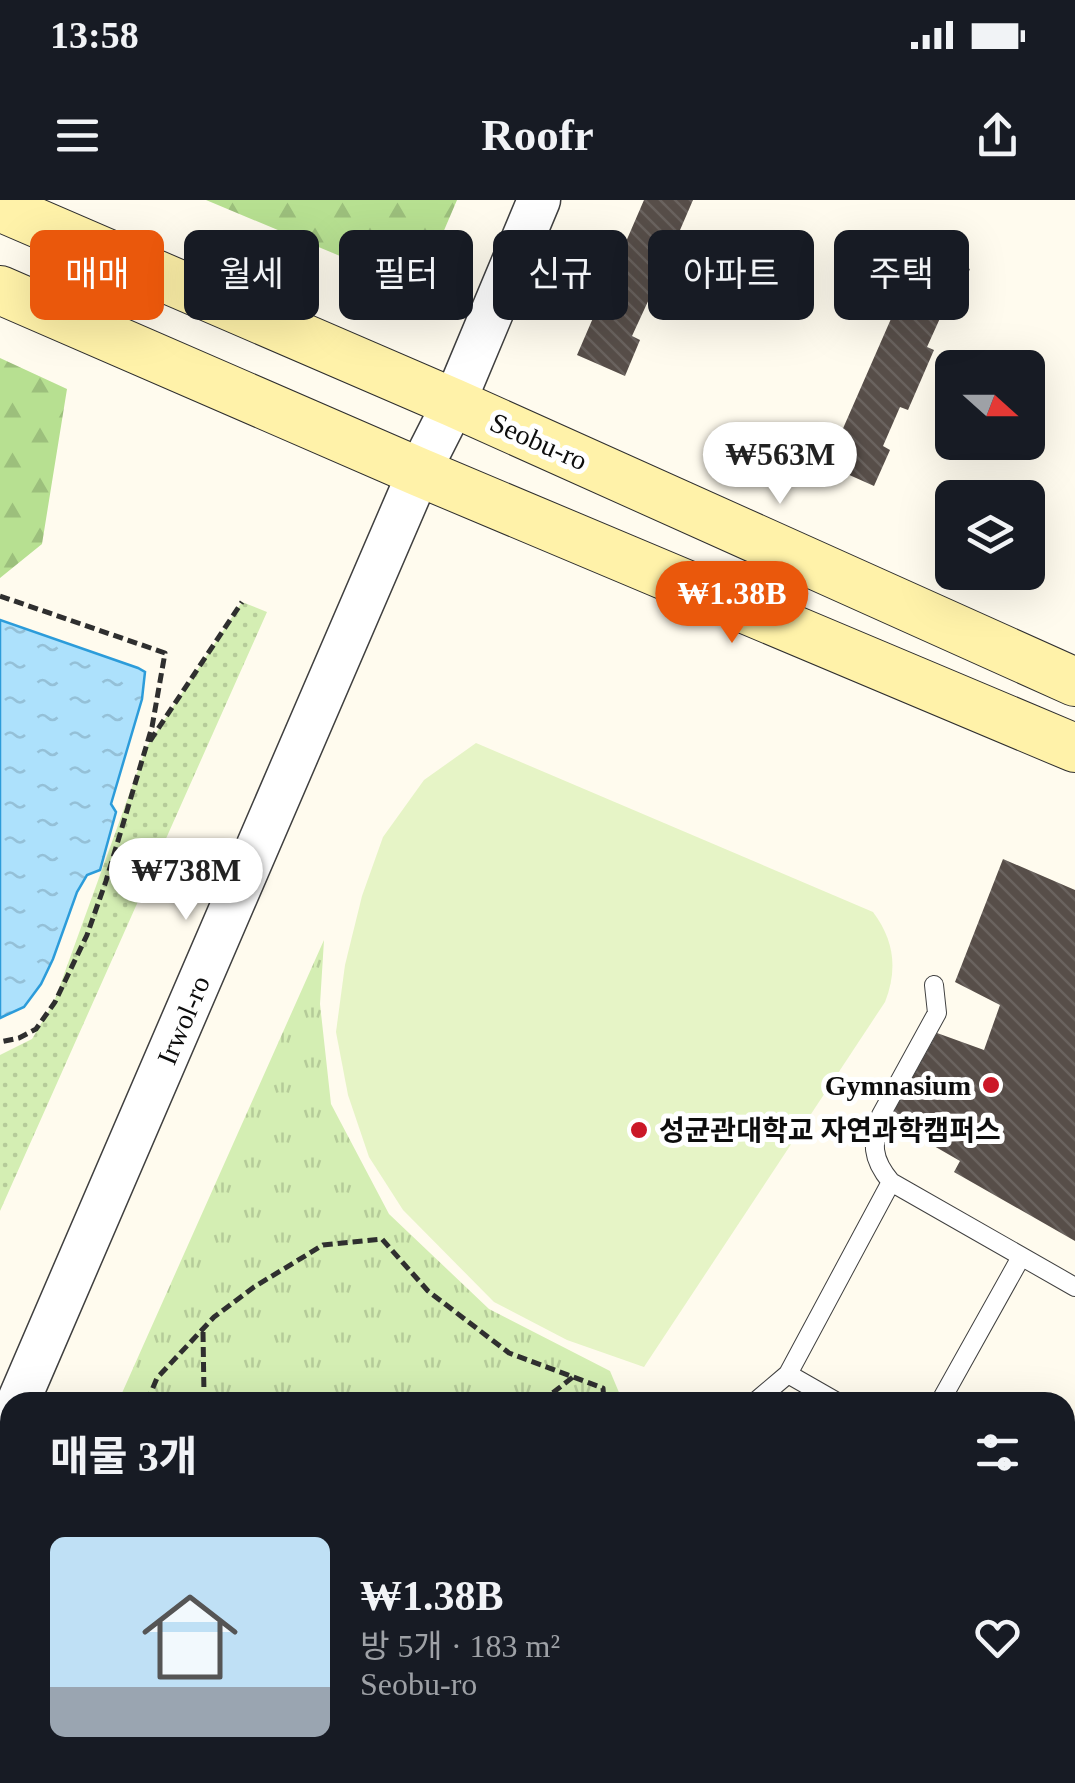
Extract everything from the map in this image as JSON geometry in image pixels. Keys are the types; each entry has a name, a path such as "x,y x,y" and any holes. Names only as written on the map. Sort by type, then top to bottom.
{"main road":[{"name":"Seobu-ro","path":"0,207 454,403 1075,682"},
{"path":"0,290 419,472 1075,748"}],"street":[{"name":"Irwol-ro","path":"22,1392 419,472 454,403 538,200"}],"lane":[{"path":"934,985 936,1013 877,1130 874,1150 879,1168 891,1182 1075,1287"},
{"path":"767,1392 788,1374 891,1182"},
{"path":"946,1392 1021,1257"},
{"path":"788,1374 820,1392"}],"path":[{"path":"0,596 165,653 146,748 106,880 72,968 36,1029 0,1042"},
{"path":"146,748 242,602"},
{"path":"150,1392 156,1378 214,1316 254,1287 323,1245 382,1239 428,1291 509,1353 602,1388 603,1392"},
{"path":"203,1329 204,1392"},
{"path":"554,1392 574,1377"}],"green space":[{"path":"206,200 457,200 444,230 339,230 339,256 319,247 319,230 278,230"},
{"path":"0,358 67,389 42,544 0,578"},
{"path":"242,602 267,612 0,1211 0,1055 32,1039 54,1002 146,748"},
{"path":"476,743 873,912 886,933 892,955 892,978 885,1002 644,1367 567,1340 494,1302 403,1210 369,1157 348,1095 336,1032 345,965 362,896 383,837 424,780"},
{"path":"324,940 320,1004 331,1104 389,1214 489,1309 610,1371 619,1392 122,1392"}],"water":[{"path":"0,620 145,672 142,699 111,804 116,812 100,870 87,875 77,892 41,984 24,1007 0,1018"}],"building":[{"path":"644,200 693,200 680,230 648,230 648,301 632,336 640,340 625,376 577,355 592,320 628,320 628,237"},
{"path":"890,320 939,320 927,347 934,350 908,410 900,407 883,446 890,450 874,486 827,465"},
{"name":"Gymnasium","path":"1003,859 1075,890 1075,1241 954,1172 960,1161 889,1120 937,1033 984,1050 1000,1005 955,982"}],"place":[{"name":"Gymnasium","path":"991,1085"},
{"name":"성균관대학교 자연과학캠퍼스","path":"639,1130"}]}
